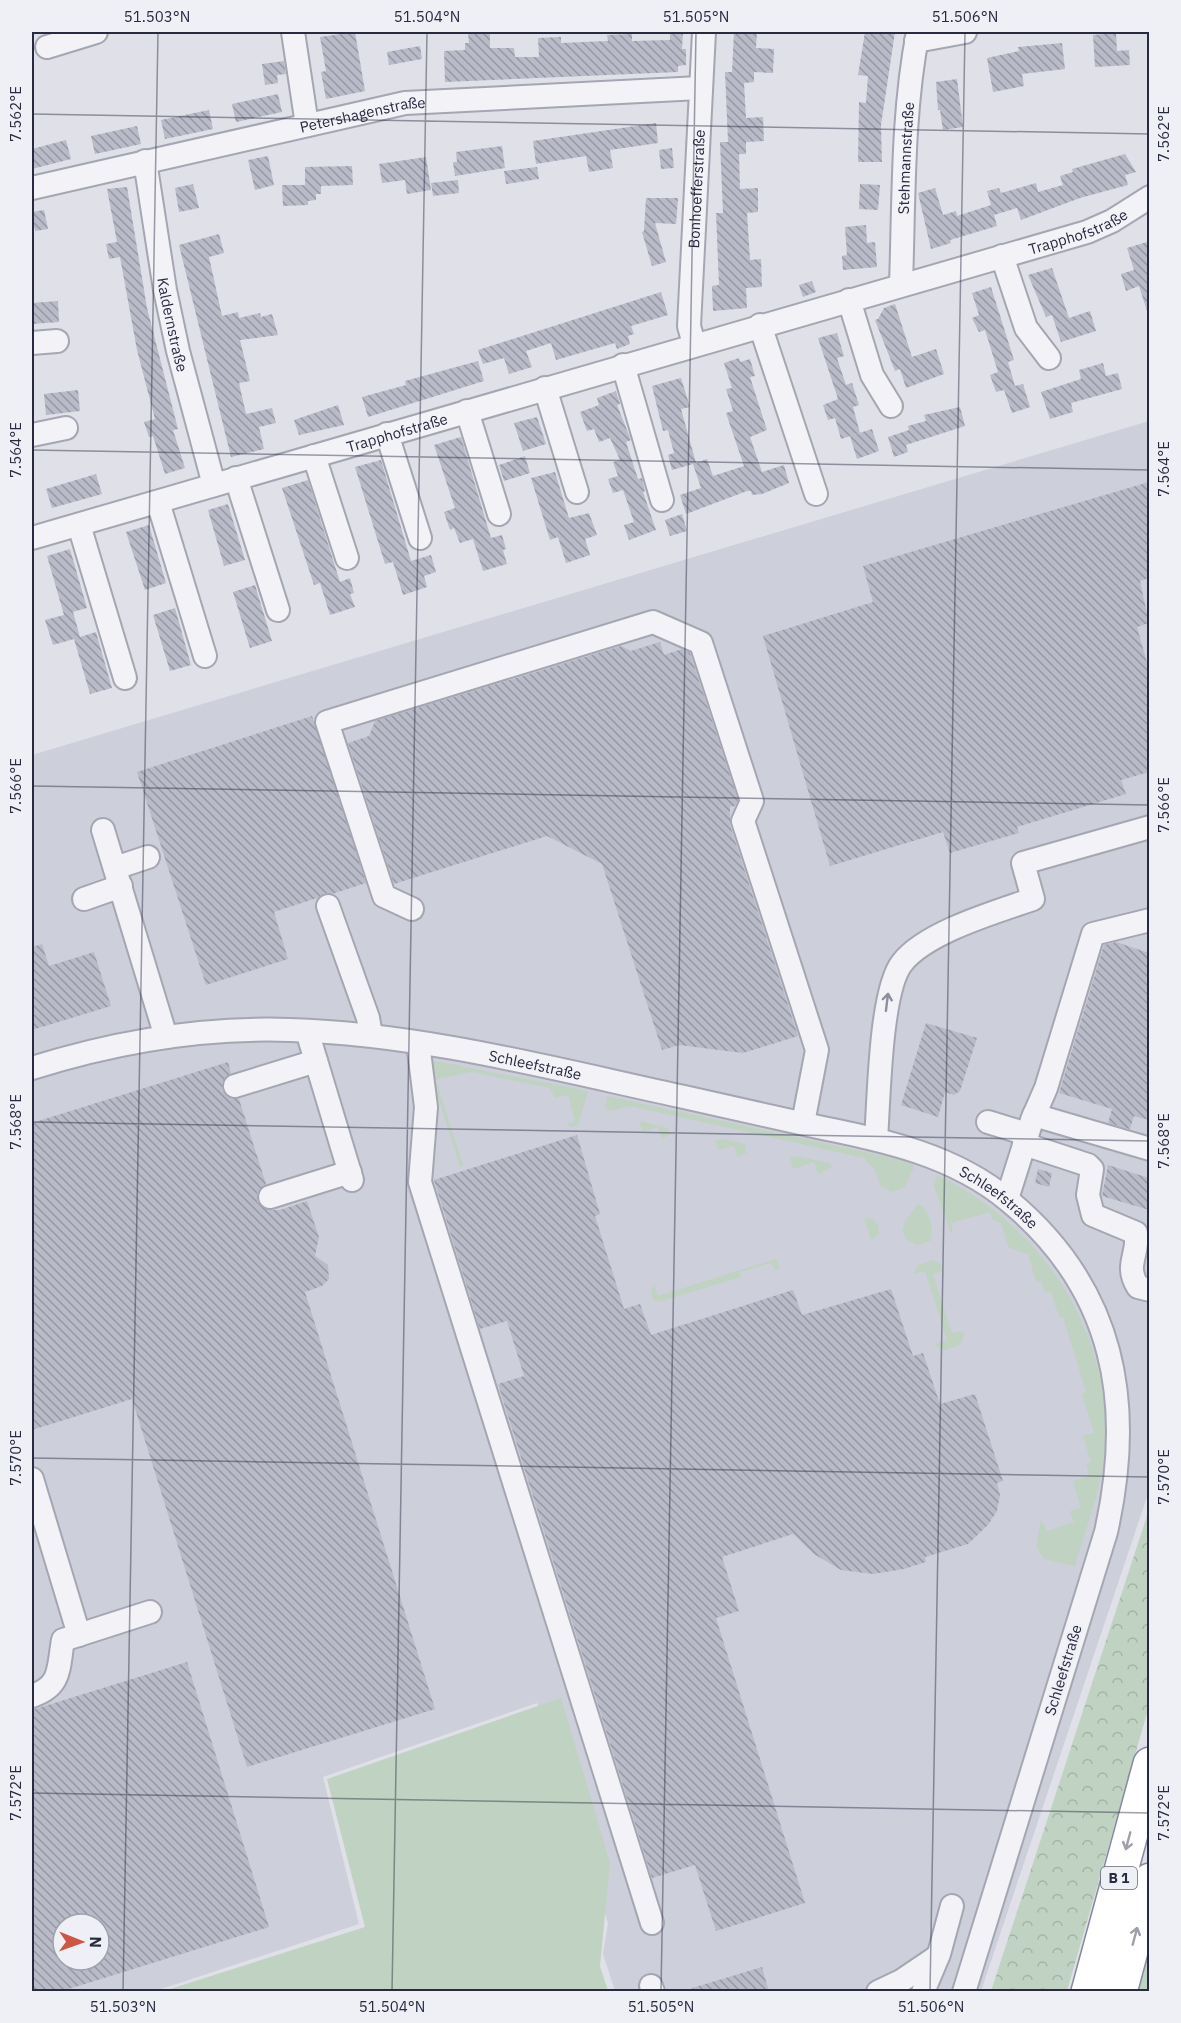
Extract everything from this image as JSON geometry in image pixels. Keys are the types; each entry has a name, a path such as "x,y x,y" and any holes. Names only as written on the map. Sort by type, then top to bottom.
{"highway":[{"name":"B 1","path":"1088,1992 1149,1764"},
{"name":"B 1","path":"1120,1992 1149,1880"}],"street":[{"path":"292,32 307,125"},
{"name":"Bonhoefferstraße","path":"694,344 689,326 704,32"},
{"path":"917,36 965,32"},
{"path":"47,47 85,33"},
{"name":"Stehmannstraße","path":"901,284 906,131 910,74 917,36"},
{"name":"Petershagenstraße","path":"32,188 307,125 429,100 700,88"},
{"name":"Kaldernstraße","path":"145,161 165,290 178,351 214,485"},
{"name":"Trapphofstraße","path":"32,538 694,344 1087,232 1112,221 1149,197"},
{"path":"1002,256 1026,328 1049,358"},
{"path":"849,300 872,375 891,406"},
{"path":"760,325 816,494"},
{"path":"32,343 57,341"},
{"path":"623,365 662,500"},
{"path":"545,388 577,492"},
{"path":"467,411 499,514"},
{"path":"32,435 66,428"},
{"path":"387,434 420,538"},
{"path":"314,456 347,558"},
{"path":"236,478 278,610"},
{"path":"158,502 205,656"},
{"path":"79,525 125,678"},
{"path":"412,909 384,896 327,722 652,622 700,643 752,801 743,821 817,1050 803,1123"},
{"path":"876,1139 888,994 901,964 913,951 971,920 1033,899 1023,863 1149,827"},
{"path":"103,830 166,1037"},
{"path":"84,899 148,857"},
{"path":"328,906 368,1018 370,1035"},
{"path":"1007,1199 1028,1131 1046,1088 1093,934 1149,920"},
{"name":"Schleefstraße","path":"32,1068 114,1045 166,1037 240,1030 370,1035 418,1043 876,1139 934,1157 1007,1199 1045,1236 1062,1256 1103,1331 1115,1378 1120,1430 1118,1466 1106,1532 964,1992"},
{"path":"270,1197 314,1188 351,1176 307,1031"},
{"path":"418,1043 426,1107 420,1182 652,1923"},
{"path":"235,1086 316,1061"},
{"path":"988,1122 1028,1131 1149,1149"},
{"path":"1028,1131 1092,1169 1088,1195 1093,1215 1136,1233 1137,1243 1131,1265 1132,1276 1138,1287 1149,1290"},
{"path":"32,1479 79,1635"},
{"path":"32,1696 46,1691 57,1679 63,1640 150,1612"},
{"path":"923,1992 938,1956 952,1906"},
{"path":"878,1992 901,1982 938,1956"}],"shaded area":[{"path":"1149,421 1149,1491 981,1991 615,1991 603,1954 608,1923 537,1703 323,1777 359,1924 155,1991 32,1992 32,755"}],"green space":[{"path":"430,1060 588,1091 578,1125 569,1127 568,1124 575,1121 568,1095 555,1098 550,1088 472,1072 433,1080"},
{"path":"437,1083 463,1166 460,1167 434,1084"},
{"path":"607,1096 888,1157 915,1165 905,1187 891,1192 881,1186 875,1170 864,1158 630,1106 610,1111 605,1107"},
{"path":"639,1121 668,1128 670,1134 662,1139 658,1127 643,1132"},
{"path":"722,1139 745,1144 746,1153 738,1157 734,1146 718,1150 715,1140"},
{"path":"797,1156 829,1163 832,1167 818,1174 814,1162 793,1169 790,1158"},
{"path":"937,1175 976,1197 1011,1225 1042,1257 1067,1293 1087,1333 1100,1375 1105,1419 1103,1465 1075,1566 1044,1559 1036,1546 1041,1520 1047,1531 1074,1522 1070,1511 1081,1508 1073,1481 1089,1476 1086,1464 1091,1462 1083,1436 1094,1433 1082,1394 1086,1392 1063,1317 1059,1317 1051,1292 1045,1293 1041,1281 1036,1282 1028,1254 1009,1248 1001,1223 993,1220 990,1212 951,1223 953,1233 951,1233 934,1186"},
{"path":"918,1204 926,1210 932,1231 930,1241 917,1245 907,1240 902,1230 906,1220"},
{"path":"864,1218 872,1219 878,1225 879,1234 871,1241"},
{"path":"776,1259 780,1269 775,1270 771,1263 740,1272 741,1277 658,1302 653,1299 651,1291 654,1284 658,1296"},
{"path":"933,1260 941,1264 944,1271 933,1274 952,1333 963,1331 964,1336 960,1345 945,1350 937,1347 936,1344 947,1340 925,1271 914,1274 918,1265"},
{"path":"1149,1510 1149,1706 1067,1991 991,1991"},
{"path":"561,1698 610,1863 600,1966 608,1991 164,1991 365,1927 327,1779"},
{"path":"1149,1944 1149,1991 1138,1991"}],"building":[{"path":"355,32 365,91 326,99 321,72 326,71 320,37"},
{"path":"468,32 490,32 490,48 514,48 515,57 539,57 538,38 561,37 561,43 608,41 607,35 632,34 632,41 670,40 670,32 683,32 682,49 686,49 686,65 678,66 678,72 445,82 444,51 465,50 465,43 469,43"},
{"path":"734,32 757,32 756,48 774,49 773,73 754,72 754,82 744,83 746,118 763,117 764,141 746,142 746,154 739,154 740,189 758,188 758,212 747,213 750,260 761,259 762,287 746,288 747,308 713,311 712,286 719,285 716,213 723,213 720,142 728,142 725,72 732,72"},
{"path":"865,32 895,32 881,125 882,162 858,162 859,102 866,103 868,76 858,75"},
{"path":"1116,33 1117,51 1129,50 1130,65 1095,67 1093,35"},
{"path":"1062,43 1065,69 1022,74 1024,86 993,92 987,58 1019,51 1018,47"},
{"path":"420,46 422,59 389,65 387,52"},
{"path":"284,61 286,74 277,75 278,83 265,85 262,64"},
{"path":"957,79 963,127 943,130 940,110 938,110 936,82"},
{"path":"278,94 282,112 236,122 232,104"},
{"path":"209,110 213,129 165,139 161,120"},
{"path":"656,123 658,143 610,150 613,168 589,172 586,156 536,164 533,141"},
{"path":"137,126 141,144 95,154 91,136"},
{"path":"66,140 71,159 32,169 32,149"},
{"path":"502,146 505,168 455,176 453,162 457,162 456,152"},
{"path":"672,148 674,168 661,169 659,150"},
{"path":"1125,154 1136,172 1125,175 1128,185 1080,198 1021,220 1017,208 994,215 997,226 950,240 951,243 931,249 918,193 935,188 943,215 956,211 957,216 991,205 987,191 999,188 1001,193 1036,183 1038,192 1063,185 1060,176 1073,172 1072,169"},
{"path":"268,156 274,185 255,190 248,160"},
{"path":"426,157 431,190 407,194 405,180 382,183 379,164"},
{"path":"352,166 353,185 321,186 321,194 316,194 316,200 308,201 308,205 283,206 282,185 305,185 305,167"},
{"path":"537,167 539,179 506,184 504,171"},
{"path":"458,180 459,193 433,196 431,183"},
{"path":"193,184 199,208 179,212 175,188"},
{"path":"860,184 880,185 878,210 859,209"},
{"path":"127,187 147,308 178,429 173,430 185,468 165,474 153,436 149,437 144,422 155,419 137,350 120,257 109,259 106,244 117,242 107,189"},
{"path":"646,198 678,198 676,224 655,223 666,262 652,266 642,232 644,231"},
{"path":"44,210 48,229 35,231 35,228 32,229 32,212"},
{"path":"866,225 867,243 875,242 877,267 843,270 842,256 847,255 845,227"},
{"path":"219,234 224,253 209,257 222,316 238,312 239,318 260,313 261,317 272,314 278,335 240,340 250,381 239,383 246,414 272,408 276,423 259,427 264,449 231,457 179,245"},
{"path":"1147,242 1149,311 1147,311 1139,286 1126,291 1121,274 1134,270 1127,248"},
{"path":"1052,268 1069,318 1090,311 1096,331 1061,342 1052,315 1046,317 1028,275"},
{"path":"812,281 816,292 803,297 799,285"},
{"path":"991,287 1014,360 1008,362 1015,386 1023,384 1030,407 1012,413 1004,390 996,392 990,375 998,372 985,330 979,332 972,318 979,315 972,293"},
{"path":"661,292 668,315 631,326 634,334 628,336 630,344 617,349 615,343 556,360 551,343 526,351 532,367 509,374 504,358 483,364 478,350"},
{"path":"58,301 59,322 32,324 32,303"},
{"path":"895,304 912,357 936,349 944,374 906,388 900,369 895,371 875,320 884,308"},
{"path":"837,333 844,356 837,358 846,385 852,383 859,405 853,407 860,433 841,439 835,418 828,420 823,405 838,399 818,338"},
{"path":"739,358 740,362 750,359 755,376 750,377 767,430 750,437 762,472 784,465 789,483 762,494 752,495 751,491 747,491 686,514 680,495 701,488 693,464 672,470 668,455 674,453 668,430 663,431 652,386 681,378 690,407 681,409 696,463 707,459 713,476 744,466 726,413 733,411 726,389 732,388 724,363"},
{"path":"478,361 484,381 368,417 362,397 406,385 405,381"},
{"path":"1103,363 1106,376 1118,373 1122,389 1071,403 1073,412 1050,419 1041,392 1081,379 1079,370"},
{"path":"78,390 80,411 46,415 44,394"},
{"path":"616,391 620,404 617,405 631,440 626,442 638,479 642,478 645,491 643,492 656,530 629,540 624,525 634,522 623,490 613,493 608,479 618,476 613,462 620,460 610,438 599,442 594,429 587,431 580,412 599,405 597,398"},
{"path":"338,405 344,425 299,435 294,420"},
{"path":"960,407 965,426 906,445 908,452 894,457 888,437 909,430 908,426 926,421 924,415"},
{"path":"537,417 546,444 523,451 514,423"},
{"path":"872,429 879,451 857,459 850,436"},
{"path":"461,437 491,538 502,535 506,549 503,550 507,564 483,571 473,539 460,543 454,528 450,530 444,512 455,508 434,445"},
{"path":"525,456 530,473 504,481 499,465"},
{"path":"381,460 411,561 431,555 436,572 424,576 427,587 403,595 393,562 385,564 355,467"},
{"path":"555,472 569,518 589,513 597,535 585,539 590,555 566,563 558,537 550,540 531,478"},
{"path":"96,474 102,494 52,508 46,489"},
{"path":"308,480 340,582 350,578 354,593 350,594 355,607 330,615 320,583 314,585 282,488"},
{"path":"1149,482 1149,578 1140,581 1149,623 1137,627 1149,670 1149,772 1121,780 1126,794 1017,827 1019,833 950,853 943,832 830,866 763,636 873,602 863,566"},
{"path":"228,504 245,560 224,566 208,510"},
{"path":"682,514 687,531 670,536 665,520"},
{"path":"149,525 166,583 145,590 126,532"},
{"path":"70,549 87,608 69,613 73,612 80,637 96,632 112,688 90,694 74,639 53,645 45,620 64,615 47,556"},
{"path":"255,585 272,641 250,648 233,592"},
{"path":"175,608 191,665 170,671 153,615"},
{"path":"660,642 664,655 682,649 690,653 738,800 735,806 730,807 730,825 798,1036 743,1053 679,1045 662,1050 602,864 547,836 394,884 348,743 369,736 375,721 621,646 631,651"},
{"path":"312,716 366,883 332,894 324,893 317,898 274,912 288,959 206,985 137,772"},
{"path":"1116,942 1149,953 1149,1120 1134,1116 1130,1129 1108,1123 1112,1109 1059,1093 1104,945"},
{"path":"42,944 49,966 94,952 111,1006 32,1030 32,947"},
{"path":"926,1023 977,1038 960,1091 954,1095 945,1092 938,1117 901,1105"},
{"path":"228,1062 231,1073 222,1082 222,1091 231,1099 239,1099 266,1184 257,1193 257,1202 268,1210 280,1210 307,1201 319,1237 315,1256 328,1265 329,1279 322,1286 305,1292 435,1709 247,1767 132,1399 32,1430 32,1123"},
{"path":"577,1135 600,1214 595,1216 624,1309 640,1304 651,1335 793,1290 802,1315 891,1289 913,1356 923,1353 940,1404 975,1394 1003,1481 997,1483 1000,1495 997,1511 988,1525 968,1544 925,1557 926,1562 904,1569 873,1574 841,1570 814,1554 793,1534 722,1557 739,1611 716,1618 805,1903 716,1931 695,1865 652,1878 498,1384 524,1376 507,1321 480,1329 434,1180"},
{"path":"1108,1165 1149,1178 1149,1210 1102,1196"},
{"path":"1038,1169 1052,1173 1049,1187 1035,1183"},
{"path":"187,1662 269,1927 59,1992 32,1992 32,1710"},
{"path":"762,1967 769,1992 693,1992 692,1988"}]}
